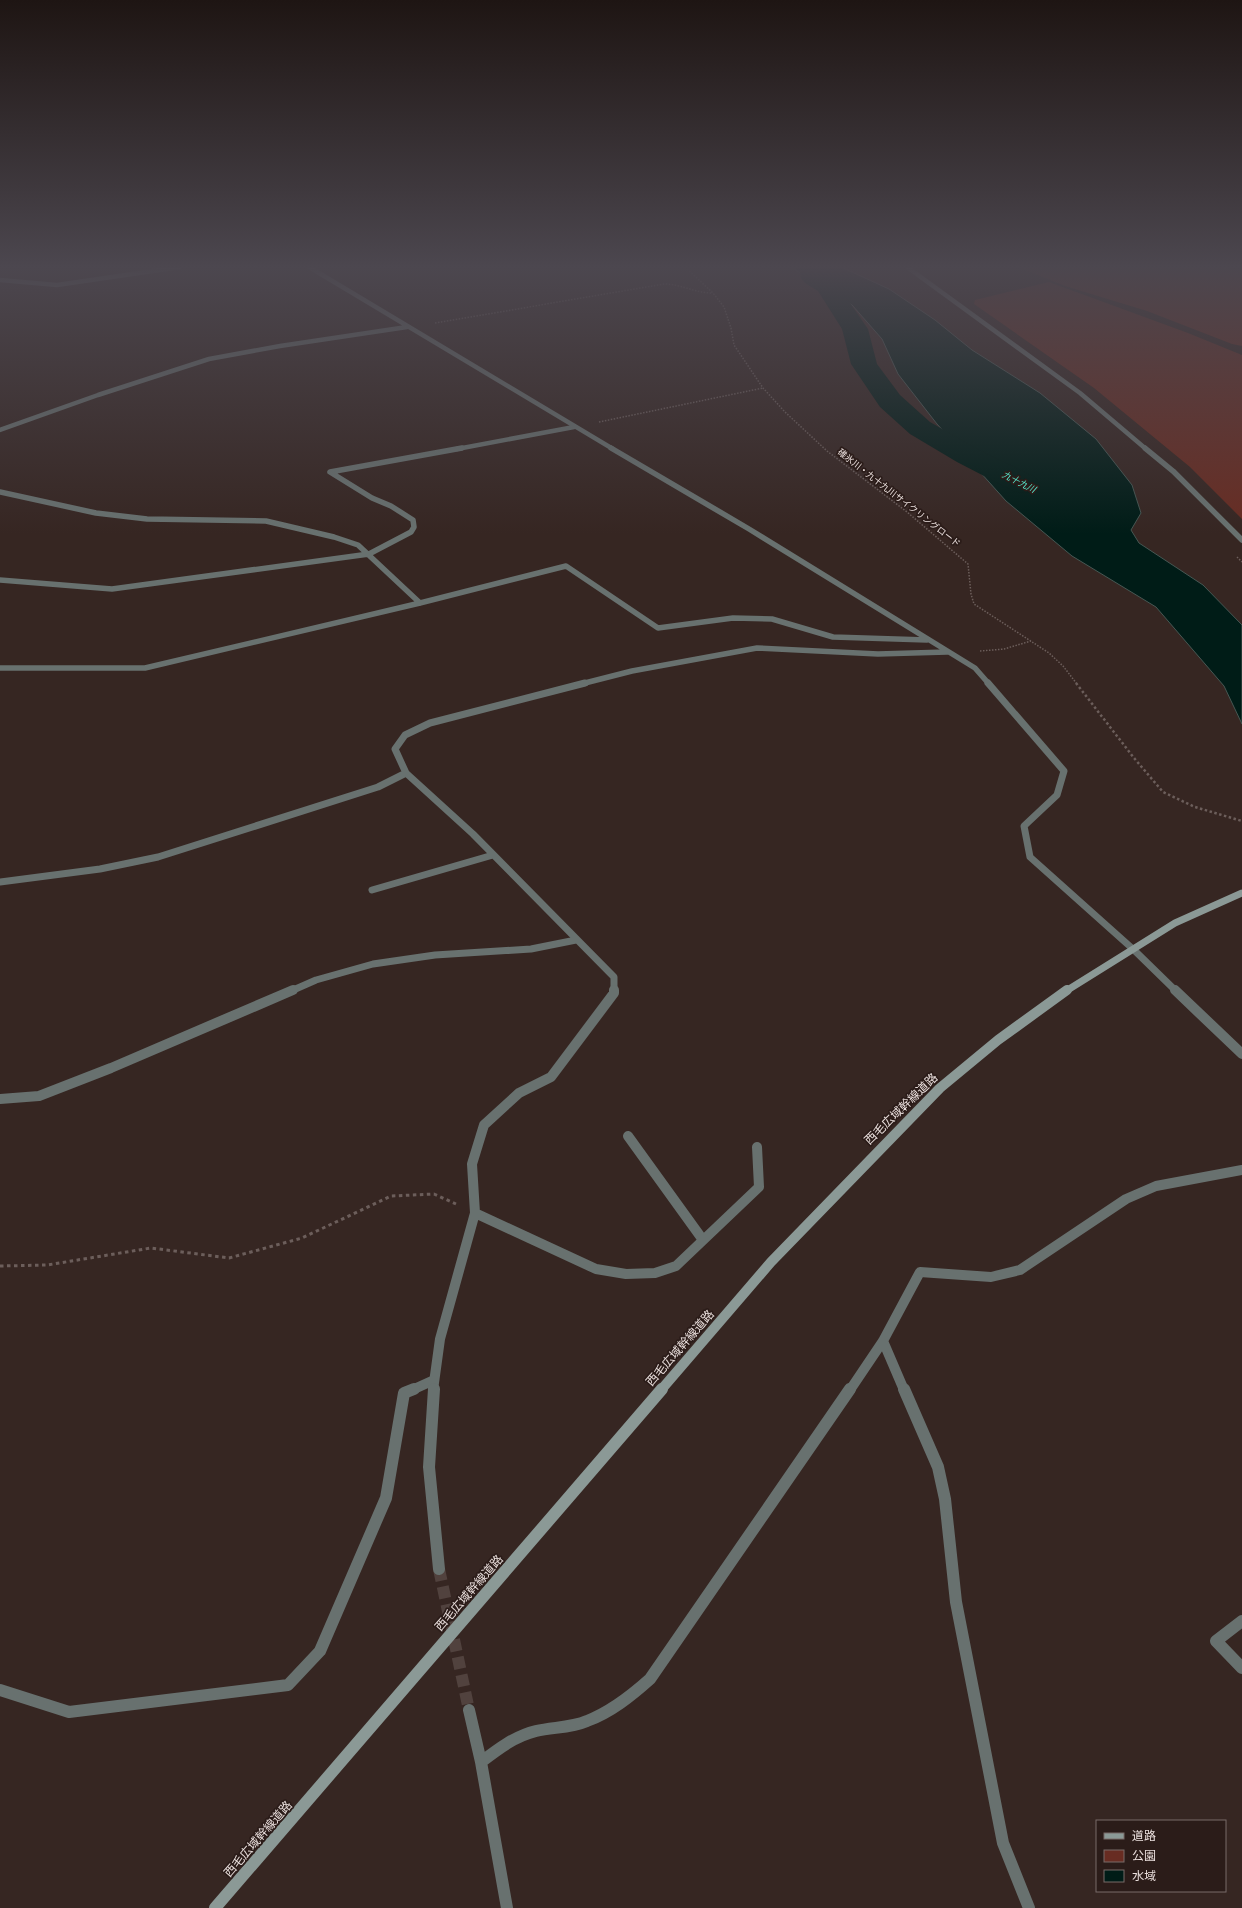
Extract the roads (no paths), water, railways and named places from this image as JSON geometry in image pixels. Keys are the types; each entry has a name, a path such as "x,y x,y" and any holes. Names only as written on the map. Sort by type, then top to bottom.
{"main road":[{"name":"西毛広域幹線道路","path":"215,1908 771,1262 835,1193 940,1088 998,1040 1067,990 1134,950 1175,923 1242,893"}],"street":[{"path":"0,430 98,395 209,360 229,356"},
{"path":"456,356 749,529 927,640 975,668 1064,771 1057,795 1024,826 1030,857 1134,950 1242,1054"},
{"path":"1029,356 1080,393 1173,471 1242,540"},
{"path":"0,580 112,589 369,554 411,532 414,527 413,520 391,506 372,498 330,472 574,426"},
{"path":"0,492 96,513 147,519 266,521 352,543 358,545 369,554 420,603"},
{"path":"0,668 145,668 420,603 566,566 658,628 733,618 772,619 833,636 927,640"},
{"path":"439,1569 428,1467 434,1380 440,1338 475,1212 472,1164 484,1125 519,1093 551,1076 614,993 614,977 600,961 576,940 473,834 406,773 395,749 399,740 407,733 430,723 632,671 757,648 878,654 947,652"},
{"path":"0,882 100,869 158,857 378,787 406,773"},
{"path":"372,890 493,855"},
{"path":"0,1099 39,1096 111,1068 316,980 366,966 435,955 531,949 576,940"},
{"path":"628,1136 703,1240"},
{"path":"475,1212 596,1269 626,1274 655,1273 676,1266 759,1187 758,1147"},
{"path":"481,1762 505,1743 534,1732 575,1726 610,1711 632,1695 650,1679 883,1341 920,1272 991,1277 1020,1270 1126,1199 1156,1186 1242,1170"},
{"path":"883,1341 938,1467 945,1499 956,1602 1003,1843 1029,1908"},
{"path":"0,1690 69,1712 288,1685 320,1651 386,1498 404,1393 434,1380"},
{"path":"1242,1621 1216,1641 1242,1668"},
{"path":"469,1710 481,1762 507,1908"}],"water":[{"path":"890,356 982,356 1040,393 1096,439 1132,485 1141,513 1131,530 1139,543 1203,585 1242,625 1242,724 1224,686 1156,607 1072,556 1006,501 937,424 898,374"}],"waterway":[{"name":"九十九川","path":"862,356 864,364 890,401 920,428 968,456 1024,484"}],"tunnel":[{"path":"439,1569 469,1710"}]}
